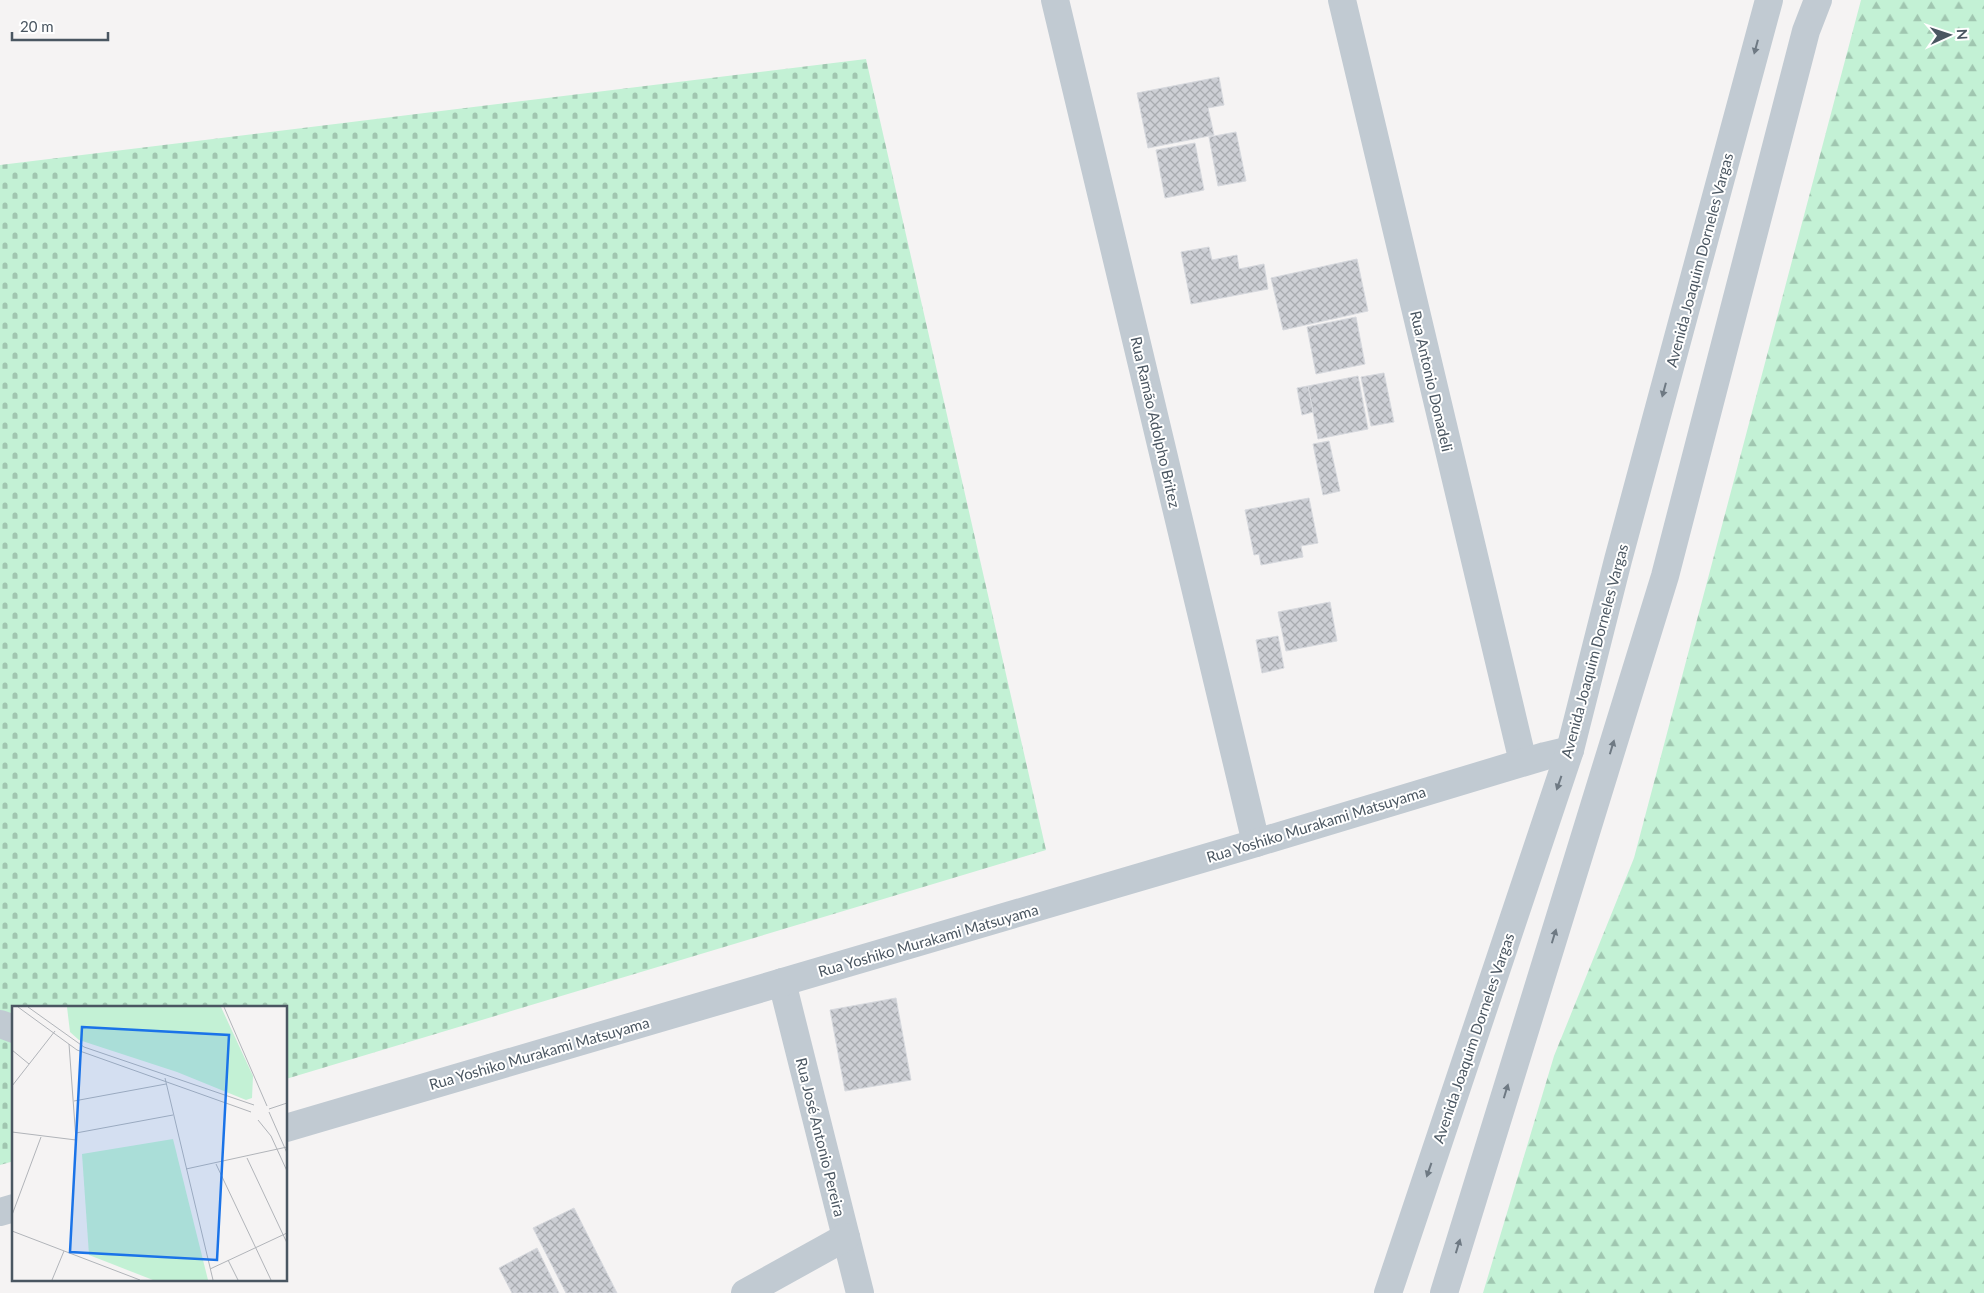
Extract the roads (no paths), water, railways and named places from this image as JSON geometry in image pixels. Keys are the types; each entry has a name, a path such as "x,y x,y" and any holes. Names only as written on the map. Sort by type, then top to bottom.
{"street":[{"name":"Rua Ramão Adolpho Britez","path":"1055,0 1256,843"},
{"name":"Rua Antonio Donadeli","path":"1342,0 1522,762"},
{"name":"Avenida Joaquim Dorneles Vargas","path":"1388,1293 1570,750 1618,560 1769,0"},
{"path":"1444,1293 1664,576 1806,31 1818,0"},
{"name":"Rua Yoshiko Murakami Matsuyama","path":"288,1127 1256,843 1522,762 1570,750"},
{"name":"Rua José Antonio Pereira","path":"782,982 860,1293"},
{"path":"0,1024 12,1028"},
{"path":"745,1293 846,1236"}]}
